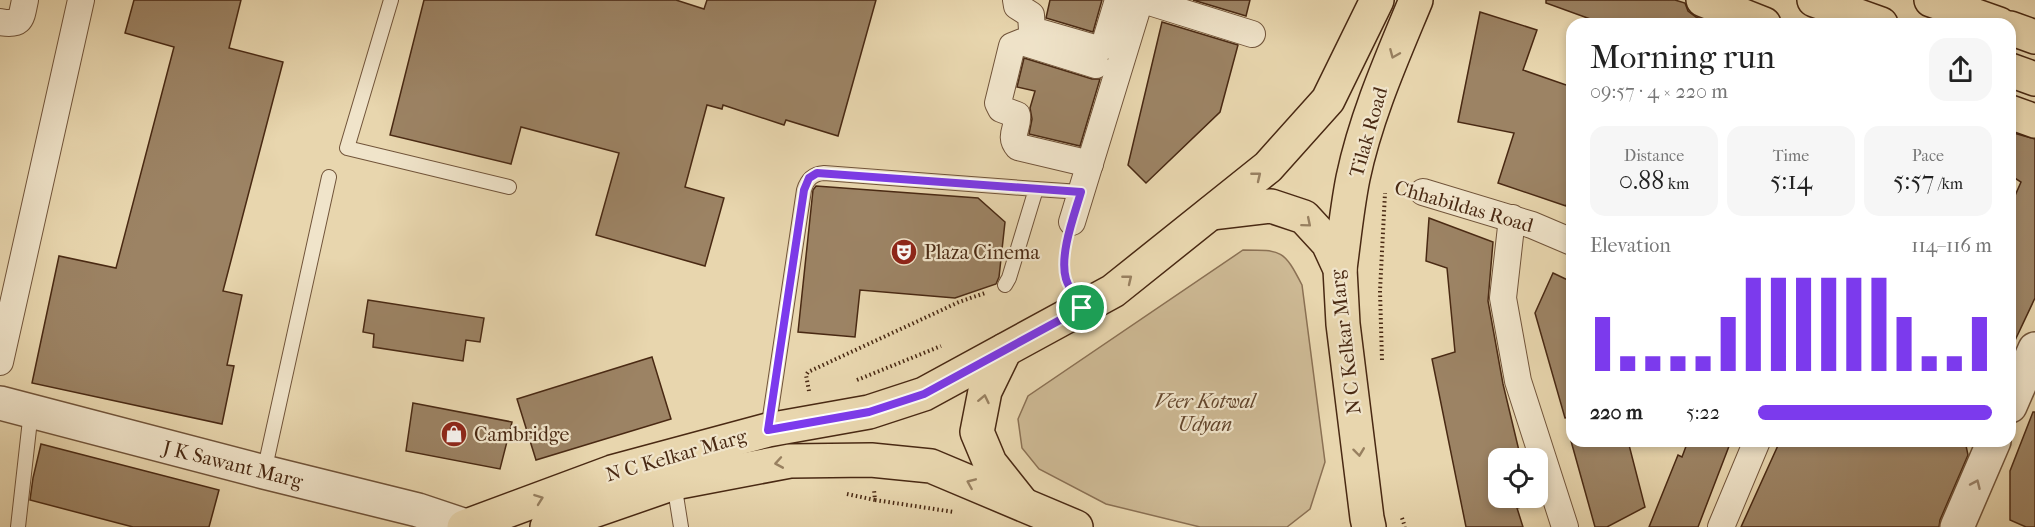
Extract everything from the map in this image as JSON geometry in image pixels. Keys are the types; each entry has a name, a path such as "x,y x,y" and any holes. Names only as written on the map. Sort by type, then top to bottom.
{"main road":[{"path":"1211,213 1268,167 1328,100 1377,0"},
{"name":"Tilak Road","path":"1340,269 1354,177 1378,92 1416,0"},
{"path":"1703,0 1749,18"},
{"path":"1814,0 1864,18"},
{"path":"1931,0 1982,18"},
{"path":"2016,30 2035,37"},
{"path":"2016,72 2035,79"},
{"path":"2016,114 2035,121"},
{"name":"N C Kelkar Marg","path":"466,526 612,472 770,418 869,412 924,394 1113,291 1211,213 1270,206 1304,218 1328,243 1340,269 1343,324 1367,524"},
{"path":"1005,350 985,391 977,432 990,463 1024,506"},
{"name":"N C Kelkar Marg","path":"548,527 674,483 790,462 871,460 931,466 1076,527"}],"street":[{"path":"0,22 13,24 19,21 22,18 26,0"},
{"path":"0,362 81,0"},
{"path":"1016,0 1017,6 1031,15 1032,30 1098,49 1104,46 1118,0"},
{"path":"1072,222 1142,0 1252,34"},
{"path":"1090,164 1017,147 1013,137 1017,115 1001,109 998,104 1012,46 1017,43 1022,42 1096,65"},
{"name":"Chhabildas Road","path":"1423,192 1512,218 1566,239"},
{"path":"1512,218 1503,298 1518,381 1565,527"},
{"path":"2016,392 2035,349"},
{"name":"J K Sawant Marg","path":"0,403 418,510 466,526"},
{"path":"1721,527 1754,447"},
{"path":"1957,527 1991,447"}],"lane":[{"path":"391,0 347,148 509,187"},
{"path":"770,418 804,190 809,178 817,173 824,173 1081,192"},
{"path":"264,472 329,177"},
{"path":"1005,285 1036,189"},
{"path":"18,527 31,411"},
{"path":"674,483 681,527"}],"path":[{"name":"Chhabildas Road","path":"1354,177 1385,184 1380,291 1382,363"},
{"path":"1072,222 1064,262 1066,280 1082,308"},
{"path":"813,369 959,302 1005,285"},
{"path":"849,382 946,344"},
{"path":"770,418 819,392"},
{"path":"875,500 961,513"},
{"path":"1401,515 1405,527"}],"green space":[{"name":"Veer Kotwal Udyan","path":"1243,250 1280,254 1291,265 1302,285 1325,462 1310,509 1287,527 1200,527 1106,504 1039,469 1022,448 1018,419 1028,396"}],"building":[{"path":"134,0 241,0 229,48 283,62 223,291 242,295 227,365 234,366 222,424 32,383 59,256 116,268 174,47 125,33"},
{"path":"424,0 676,0 704,9 707,0 876,0 838,136 786,120 784,125 723,105 722,109 707,105 685,187 724,198 705,266 596,235 619,153 521,127 511,164 390,135"},
{"path":"1050,0 1102,0 1093,32 1046,18"},
{"path":"1193,0 1250,0 1246,16"},
{"path":"1546,0 1675,0 1685,3 1688,11 1698,18 1587,18 1546,3"},
{"path":"1480,12 1537,30 1523,70 1566,85 1566,206 1498,183 1514,133 1458,122"},
{"path":"1162,22 1238,45 1220,112 1146,183 1128,165"},
{"path":"1024,58 1092,79 1100,79 1080,146 1029,134 1032,119 1030,108 1035,91 1017,87"},
{"path":"2016,134 2035,139 2035,298 2016,338 2016,193 2021,182 2016,179"},
{"name":"Plaza Cinema","path":"816,186 978,198 1005,222 999,277 996,284 955,298 860,290 855,337 798,332 813,190"},
{"path":"1429,218 1493,242 1488,301 1503,384 1518,448 1488,448 1488,508 1517,508 1523,527 1466,527 1432,359 1455,352 1447,268 1426,261"},
{"path":"1553,273 1566,279 1566,418 1565,418 1535,313"},
{"path":"368,300 484,318 480,342 466,340 463,361 373,347 374,334 363,332"},
{"path":"652,357 671,419 536,460 517,399"},
{"name":"Cambridge","path":"413,403 512,422 500,469 406,451"},
{"path":"2033,412 2035,412 2035,527 2026,527 2010,520 2010,471"},
{"path":"41,444 219,490 209,527 133,527 30,500"},
{"path":"1573,447 1630,447 1645,507 1607,527 1595,527"},
{"path":"1686,447 1729,447 1698,527 1649,527 1678,455 1682,457"},
{"path":"1777,447 1966,447 1968,455 1939,527 1741,527"}],"place":[{"name":"Plaza Cinema","path":"904,252"},
{"name":"Cambridge","path":"454,434"}],"route":[{"path":"817,173 1081,192 1064,262 1066,280 1082,308 924,394 869,412 768,430 804,190 809,178 817,173"}]}
